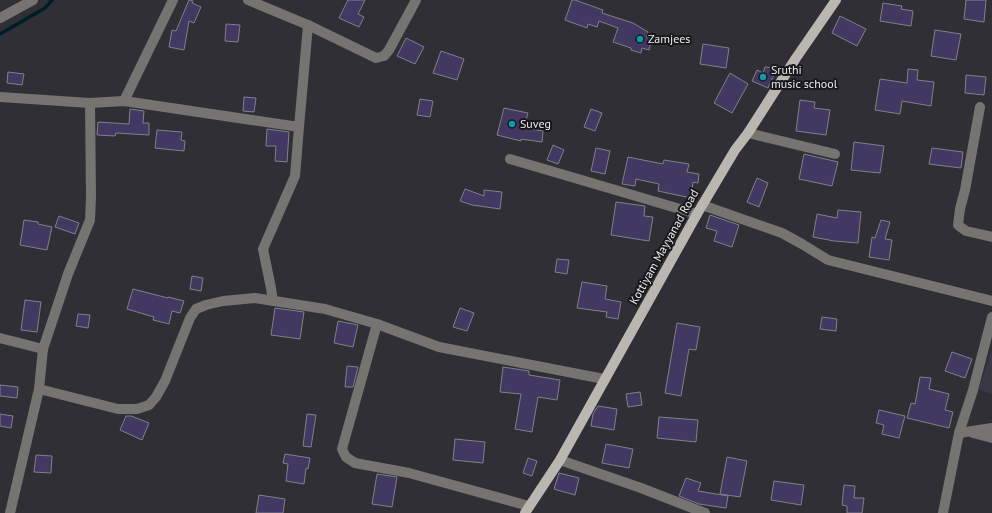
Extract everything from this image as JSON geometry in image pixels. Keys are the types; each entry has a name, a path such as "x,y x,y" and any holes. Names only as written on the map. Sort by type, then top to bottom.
{"main road":[{"name":"Kottiyam Mayyanad Road","path":"527,509 560,460 702,205 735,150 748,133 796,58 836,0"}],"street":[{"path":"0,18 33,0"},
{"path":"124,101 173,0"},
{"path":"248,0 308,25 376,58 384,56 389,50 416,0"},
{"path":"273,301 263,248 295,176 308,25"},
{"path":"0,97 90,103 124,101 299,126"},
{"path":"10,513 39,389 43,349 68,274 90,220 90,103"},
{"path":"980,107 958,225 966,231 992,237"},
{"path":"748,133 835,154"},
{"path":"510,159 697,214"},
{"path":"702,205 782,233 828,260 992,301"},
{"path":"39,389 118,409 137,409 149,405 156,397 165,381 190,318 196,309 206,304 255,298 325,309 377,324 439,347 604,379"},
{"path":"943,513 992,317"},
{"path":"377,324 342,449 346,457 354,462 409,473 527,509"},
{"path":"0,338 43,349"},
{"path":"964,432 992,428"},
{"path":"964,432 992,438"},
{"path":"560,460 705,513"}],"shaded area":[{"path":"992,349 992,394 979,389"}],"building":[{"path":"189,0 201,7 194,23 189,21 184,50 169,47 172,30 176,31"},
{"path":"348,0 365,0 358,14 364,17 359,27 339,18"},
{"path":"572,0 603,10 602,13 633,23 648,32 646,37 652,38 649,50 642,48 641,53 613,42 618,28 599,21 597,27 588,24 587,28 565,20"},
{"path":"966,0 986,0 984,22 964,19"},
{"path":"883,3 902,6 901,9 913,11 911,26 880,21"},
{"path":"840,16 866,29 857,46 832,33"},
{"path":"226,24 240,25 238,42 225,41"},
{"path":"935,30 961,34 956,60 931,56"},
{"path":"406,38 424,47 415,64 397,56"},
{"path":"703,44 729,48 726,68 700,64"},
{"path":"441,51 464,59 457,80 433,73"},
{"name":"Sruthi music school","path":"765,67 777,68 768,88 752,81 757,70 763,73"},
{"path":"908,69 918,70 917,80 934,82 931,106 902,101 900,114 875,110 880,79 907,83"},
{"path":"8,72 24,74 22,85 7,83"},
{"path":"730,73 748,84 732,113 714,103"},
{"path":"966,75 986,77 984,95 965,93"},
{"path":"244,97 256,98 254,112 243,111"},
{"path":"420,99 433,101 430,117 417,115"},
{"path":"800,100 815,102 814,108 830,110 826,135 796,131"},
{"name":"Suveg","path":"504,108 528,113 524,128 543,131 542,142 521,139 521,141 497,135"},
{"path":"130,109 144,111 143,123 149,123 149,135 116,133 115,136 97,135 98,122 129,124"},
{"path":"591,109 602,113 595,131 584,127"},
{"path":"267,129 289,132 287,162 275,161 276,146 266,146"},
{"path":"157,130 182,132 181,140 185,141 184,151 155,148"},
{"path":"854,142 884,146 880,173 851,170"},
{"path":"553,145 564,150 558,164 547,160"},
{"path":"596,148 610,151 605,174 591,171"},
{"path":"932,148 963,152 961,168 929,164"},
{"path":"804,154 838,162 832,186 799,179"},
{"path":"628,157 663,164 664,160 689,164 687,172 699,174 698,183 693,182 691,198 658,191 659,184 636,179 635,186 622,184"},
{"path":"757,178 768,183 759,207 747,202"},
{"path":"465,189 484,196 484,190 502,192 500,209 472,205 460,201"},
{"path":"616,202 645,206 644,216 653,217 649,241 611,235"},
{"path":"838,210 861,212 858,243 813,237 817,214 837,218"},
{"path":"710,215 739,225 732,247 714,241 717,231 706,228"},
{"path":"59,216 79,223 75,234 55,227"},
{"path":"24,220 38,222 38,224 52,227 47,250 20,245"},
{"path":"881,220 890,222 885,239 892,240 889,260 869,257 872,237 875,238"},
{"path":"557,259 569,260 567,274 555,272"},
{"path":"192,276 203,278 201,291 190,289"},
{"path":"582,282 607,286 605,299 621,302 618,319 606,317 607,312 577,308"},
{"path":"133,289 184,301 180,313 172,311 169,324 153,320 154,317 127,309"},
{"path":"25,300 41,302 37,332 21,330"},
{"path":"275,308 304,312 300,339 271,335"},
{"path":"460,308 474,313 467,331 453,327"},
{"path":"78,314 90,315 88,328 76,326"},
{"path":"822,317 837,319 836,331 820,329"},
{"path":"338,321 358,325 353,347 334,343"},
{"path":"677,323 700,327 696,350 689,349 681,396 665,393"},
{"path":"952,352 972,359 965,378 945,371"},
{"path":"347,366 358,367 353,387 345,387"},
{"path":"503,367 529,371 529,375 560,380 557,400 538,397 532,432 515,429 521,394 500,392"},
{"path":"920,377 931,378 929,389 949,394 945,410 953,412 949,428 907,418 911,403 915,404"},
{"path":"0,385 18,387 17,398 0,396"},
{"path":"640,392 642,405 628,407 626,394"},
{"path":"598,406 617,409 614,430 591,426 593,414"},
{"path":"879,410 905,416 899,438 882,434 884,425 876,423"},
{"path":"0,414 13,416 11,428 0,426"},
{"path":"307,414 316,415 311,447 303,446"},
{"path":"126,416 131,416 149,423 142,440 120,430"},
{"path":"659,417 698,420 696,442 657,438"},
{"path":"455,439 485,442 483,463 453,460"},
{"path":"606,444 633,449 629,468 602,463"},
{"path":"285,454 310,458 308,469 306,468 304,484 286,481 288,464 283,463"},
{"path":"36,455 52,456 51,473 34,472"},
{"path":"727,457 747,461 740,497 720,494"},
{"path":"528,458 537,461 532,476 523,473"},
{"path":"559,473 579,478 575,495 554,489"},
{"path":"377,474 397,477 392,507 372,504"},
{"path":"686,478 701,483 698,491 728,496 726,508 699,504 679,496"},
{"path":"774,481 804,485 801,505 771,500"},
{"path":"844,485 855,486 854,498 864,498 862,513 847,513 847,506 842,505"},
{"path":"259,495 285,499 283,513 256,513"}],"waterway":[{"path":"0,34 45,8 52,0"}],"place":[{"name":"Zamjees","path":"640,39"},
{"name":"Sruthi music school","path":"763,77"},
{"name":"Suveg","path":"512,124"}]}
